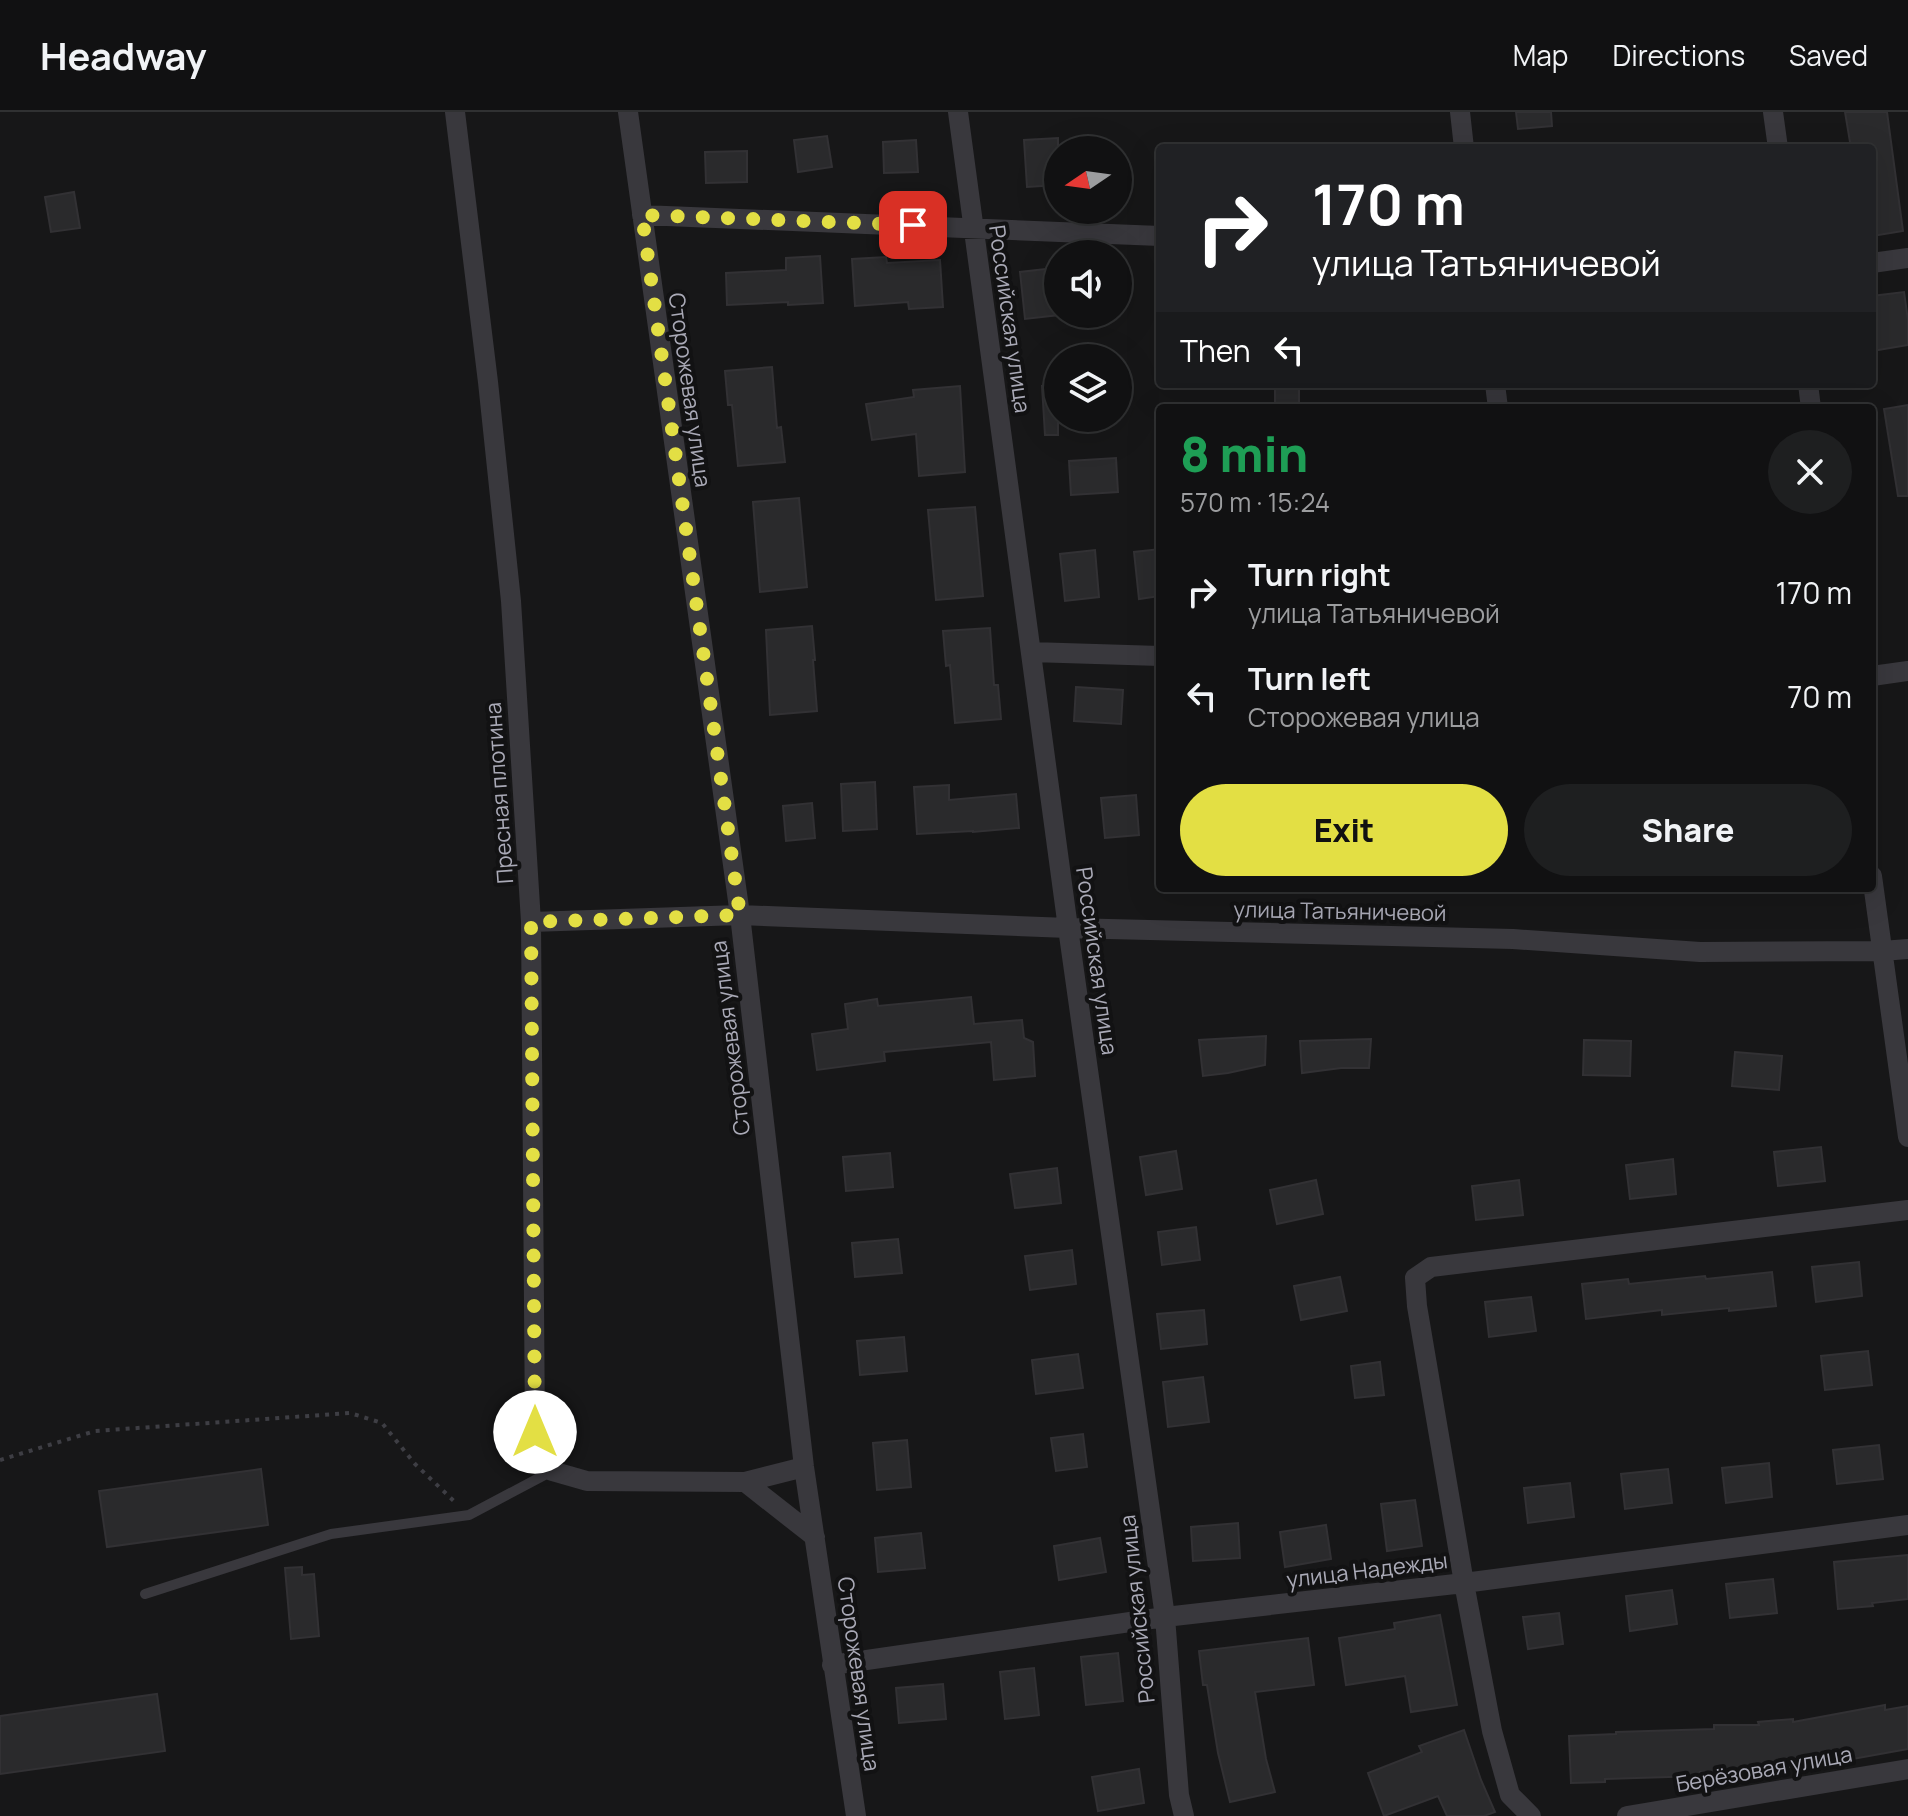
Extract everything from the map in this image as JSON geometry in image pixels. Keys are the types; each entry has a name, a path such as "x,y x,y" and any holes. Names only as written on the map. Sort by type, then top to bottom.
{"street":[{"name":"Пресная плотина","path":"455,112 511,601 531,922 535,1432 552,1471"},
{"name":"Сторожевая улица","path":"628,112 740,915 804,1467 856,1816"},
{"name":"Российская улица","path":"958,112 1165,1617 1179,1795 1184,1816"},
{"path":"1460,112 1464,144"},
{"path":"1773,112 1777,144"},
{"path":"642,215 1156,236"},
{"path":"1876,262 1908,258"},
{"path":"1031,652 1156,656"},
{"path":"1876,675 1908,671"},
{"path":"1874,892 1908,1137"},
{"name":"улица Татьяничевой","path":"531,922 740,915 1068,928 1513,939 1700,952 1908,949"},
{"path":"1531,1816 1510,1795 1492,1731 1464,1583 1417,1306 1415,1278 1431,1267 1908,1210"},
{"path":"552,1471 587,1481 745,1482 804,1467"},
{"path":"745,1482 815,1537"},
{"name":"улица Надежды","path":"832,1665 1165,1617 1464,1583 1908,1525"},
{"name":"Берёзовая улица","path":"1627,1816 1908,1769"}],"lane":[{"path":"145,1594 331,1534 469,1515 552,1471"}],"path":[{"path":"0,1460 95,1431 350,1413 382,1423 415,1464 469,1515"}],"building":[{"path":"1516,112 1551,112 1552,126 1518,129"},
{"path":"1845,112 1887,112 1903,231 1876,235 1876,144 1850,144"},
{"path":"827,136 832,167 798,172 794,140"},
{"path":"1044,139 1044,186 1027,187 1024,140"},
{"path":"916,140 918,172 884,173 883,142"},
{"path":"747,151 747,182 706,183 705,152"},
{"path":"74,192 80,228 51,232 45,197"},
{"path":"820,256 823,303 727,305 726,273 786,270 786,258"},
{"path":"886,257 887,263 940,260 943,307 909,309 908,302 855,306 852,259"},
{"path":"1044,269 1044,317 1025,319 1020,272"},
{"path":"1904,292 1908,345 1876,350 1876,296"},
{"path":"772,367 777,428 781,427 785,462 738,466 725,371"},
{"path":"960,386 965,472 919,476 916,434 872,440 866,404 914,397 913,390"},
{"path":"1275,388 1299,388 1299,404 1275,404"},
{"path":"1908,405 1908,496 1898,496 1884,409"},
{"path":"1116,458 1118,492 1071,495 1069,461"},
{"path":"799,498 807,587 760,592 753,502"},
{"path":"975,507 983,596 936,600 928,510"},
{"path":"1156,549 1156,597 1139,599 1134,552"},
{"path":"1095,550 1099,597 1065,601 1060,554"},
{"path":"812,626 817,711 770,715 766,630"},
{"path":"990,628 994,685 998,685 1001,719 955,723 950,665 946,666 943,631"},
{"path":"1076,687 1123,690 1121,724 1074,721"},
{"path":"875,782 877,829 843,831 841,784"},
{"path":"949,785 949,800 1016,794 1019,828 917,834 914,787"},
{"path":"1136,795 1139,835 1105,838 1101,798"},
{"path":"812,803 815,838 786,841 783,806"},
{"path":"971,997 974,1024 1022,1020 1024,1038 1033,1042 1035,1076 994,1080 991,1042 884,1052 885,1061 817,1070 812,1034 848,1029 845,1004 877,999 878,1006"},
{"path":"1266,1036 1265,1065 1203,1076 1199,1040"},
{"path":"1371,1039 1369,1068 1302,1073 1300,1041"},
{"path":"1584,1040 1631,1041 1630,1076 1583,1075"},
{"path":"1735,1052 1782,1056 1779,1090 1732,1086"},
{"path":"1821,1147 1825,1181 1778,1186 1774,1152"},
{"path":"1176,1151 1182,1189 1146,1195 1140,1157"},
{"path":"890,1153 893,1187 846,1191 843,1157"},
{"path":"1673,1159 1676,1194 1630,1199 1626,1165"},
{"path":"1057,1168 1061,1203 1015,1208 1010,1174"},
{"path":"1316,1180 1323,1214 1277,1224 1270,1190"},
{"path":"1519,1180 1523,1215 1476,1220 1472,1186"},
{"path":"1196,1227 1200,1260 1162,1265 1158,1232"},
{"path":"898,1239 902,1273 855,1277 852,1243"},
{"path":"1072,1250 1076,1284 1030,1290 1025,1256"},
{"path":"1859,1262 1862,1296 1816,1302 1812,1267"},
{"path":"1772,1272 1776,1306 1662,1315 1662,1310 1586,1319 1582,1284 1628,1279 1629,1284"},
{"path":"1340,1277 1347,1311 1301,1320 1294,1286"},
{"path":"1531,1297 1536,1331 1489,1337 1485,1302"},
{"path":"1204,1310 1207,1344 1161,1349 1157,1314"},
{"path":"904,1337 907,1371 860,1375 857,1341"},
{"path":"1868,1351 1872,1385 1825,1390 1821,1356"},
{"path":"1078,1354 1083,1388 1036,1394 1032,1360"},
{"path":"1380,1362 1384,1395 1355,1398 1351,1366"},
{"path":"1203,1377 1209,1422 1168,1427 1163,1382"},
{"path":"1083,1434 1087,1467 1056,1471 1051,1438"},
{"path":"907,1440 911,1487 877,1490 873,1443"},
{"path":"1879,1445 1883,1479 1837,1484 1833,1450"},
{"path":"1769,1463 1772,1497 1726,1503 1722,1468"},
{"path":"261,1469 268,1525 107,1547 99,1491"},
{"path":"1668,1469 1672,1503 1625,1509 1621,1474"},
{"path":"1570,1483 1574,1517 1528,1523 1524,1488"},
{"path":"1415,1500 1422,1546 1387,1551 1381,1504"},
{"path":"1238,1523 1240,1558 1193,1561 1191,1527"},
{"path":"1326,1525 1331,1559 1285,1567 1280,1532"},
{"path":"921,1533 925,1568 878,1572 875,1538"},
{"path":"1100,1538 1106,1572 1059,1580 1054,1546"},
{"path":"1908,1555 1908,1599 1838,1609 1834,1562"},
{"path":"302,1567 302,1575 314,1574 319,1636 291,1639 285,1568"},
{"path":"1773,1579 1777,1613 1730,1618 1726,1584"},
{"path":"1672,1590 1677,1624 1630,1631 1626,1596"},
{"path":"1559,1613 1563,1644 1528,1649 1523,1617"},
{"path":"1440,1615 1457,1705 1411,1712 1405,1676 1346,1685 1339,1638 1395,1629 1394,1623"},
{"path":"1308,1638 1314,1685 1255,1692 1275,1792 1230,1802 1207,1685 1203,1685 1199,1651"},
{"path":"1118,1653 1123,1701 1086,1705 1081,1657"},
{"path":"1034,1668 1039,1715 1005,1719 1000,1672"},
{"path":"943,1684 946,1719 899,1723 896,1688"},
{"path":"157,1694 165,1751 0,1774 0,1716"},
{"path":"1885,1705 1885,1710 1908,1706 1908,1749 1808,1767 1571,1783 1569,1736 1714,1729 1714,1725 1759,1725 1758,1722 1793,1719 1793,1722"},
{"path":"1464,1730 1495,1812 1484,1816 1447,1816 1438,1796 1384,1816 1368,1773 1422,1752 1419,1746"},
{"path":"1139,1769 1144,1803 1098,1811 1092,1777"}],"route":[{"path":"535,1432 531,922 740,915 642,215 913,225"}]}
